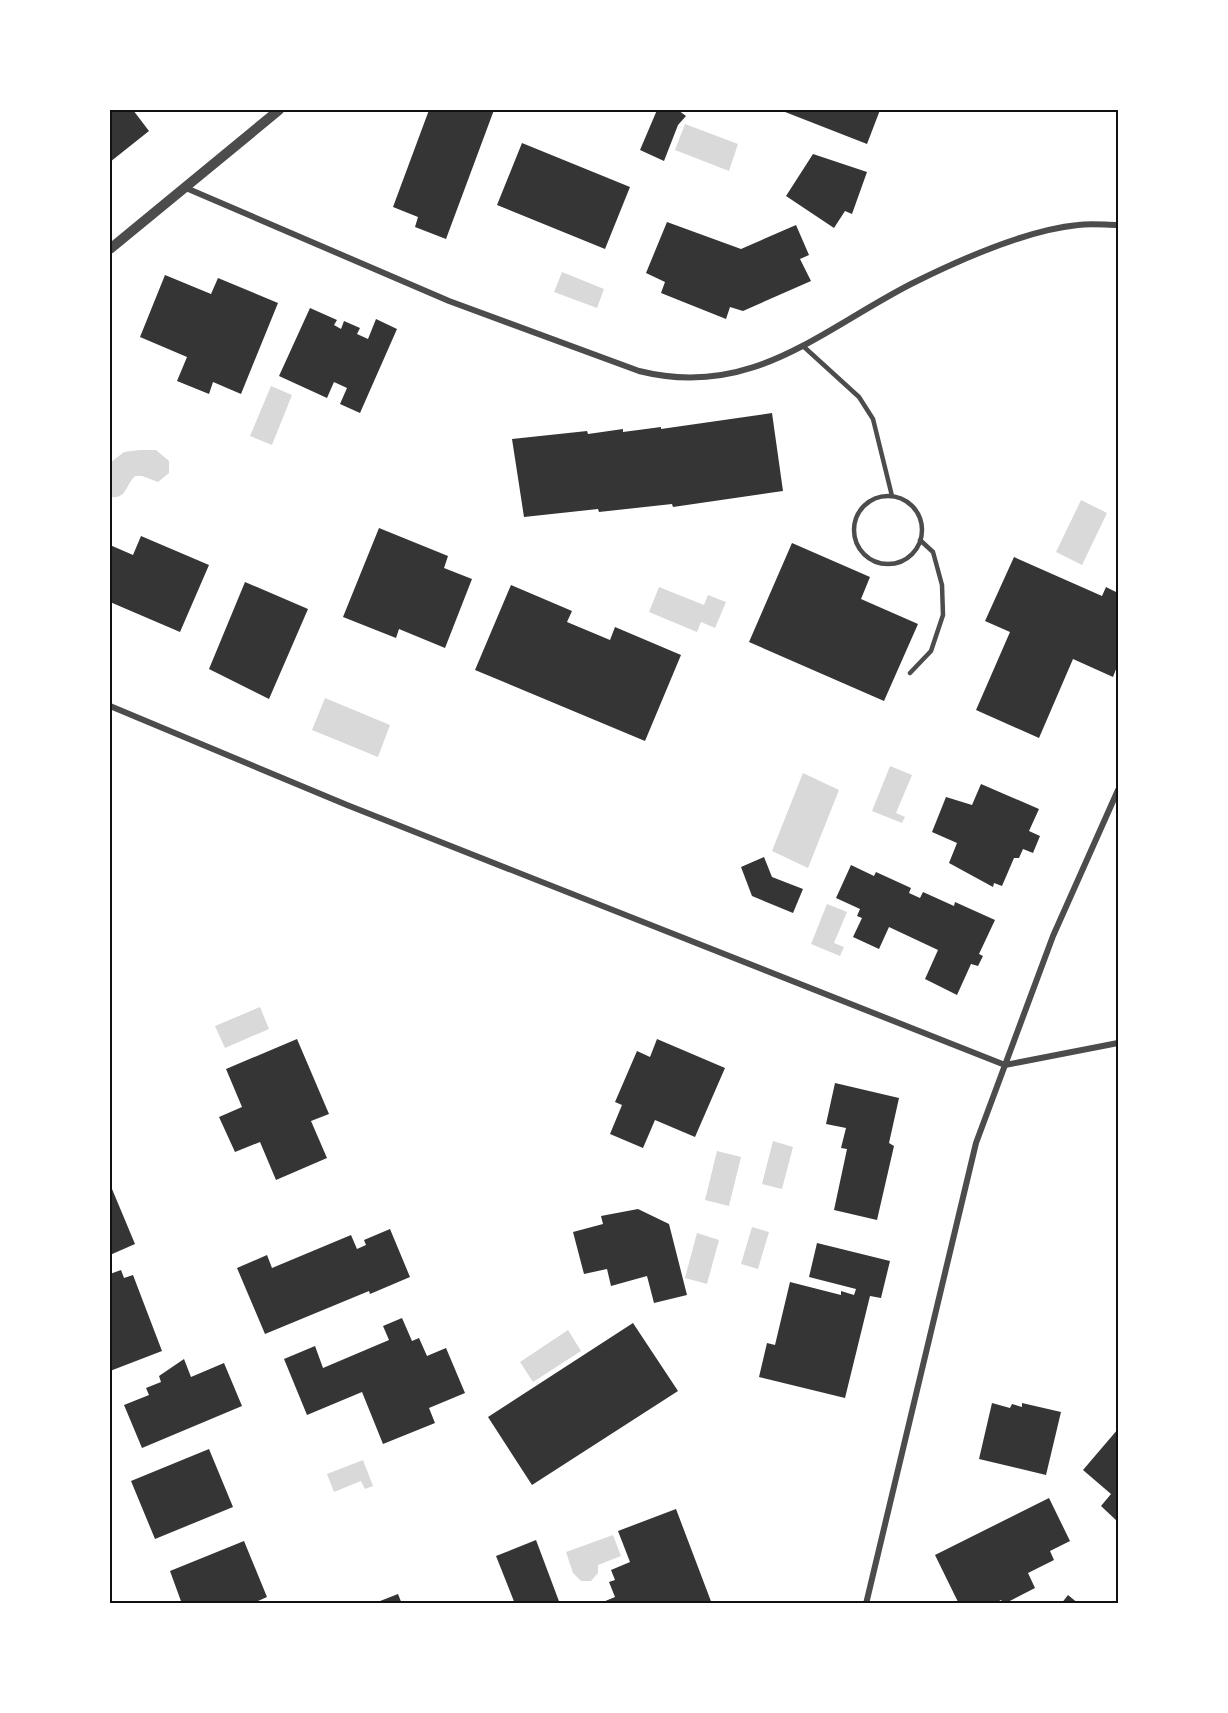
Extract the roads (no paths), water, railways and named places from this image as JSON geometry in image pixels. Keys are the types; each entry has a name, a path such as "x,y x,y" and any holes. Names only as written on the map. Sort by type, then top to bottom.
{"street":[{"path":"110,249 279,110"},
{"path":"186,188 449,301 639,371 667,378 718,377 743,372 803,346 910,285 967,258 1016,241 1077,225 1119,225"},
{"path":"110,706 347,805 1005,1065 1119,1043"},
{"path":"866,1604 976,1143 1053,936 1119,790"}],"lane":[{"path":"803,346 859,398 873,420 892,496"},
{"path":"892,496 913,507 922,528 920,540 915,550 896,563 875,562 858,548 854,527 862,507 871,500 892,496"},
{"path":"910,673 930,651 943,615 942,585 933,552 920,540"}]}
